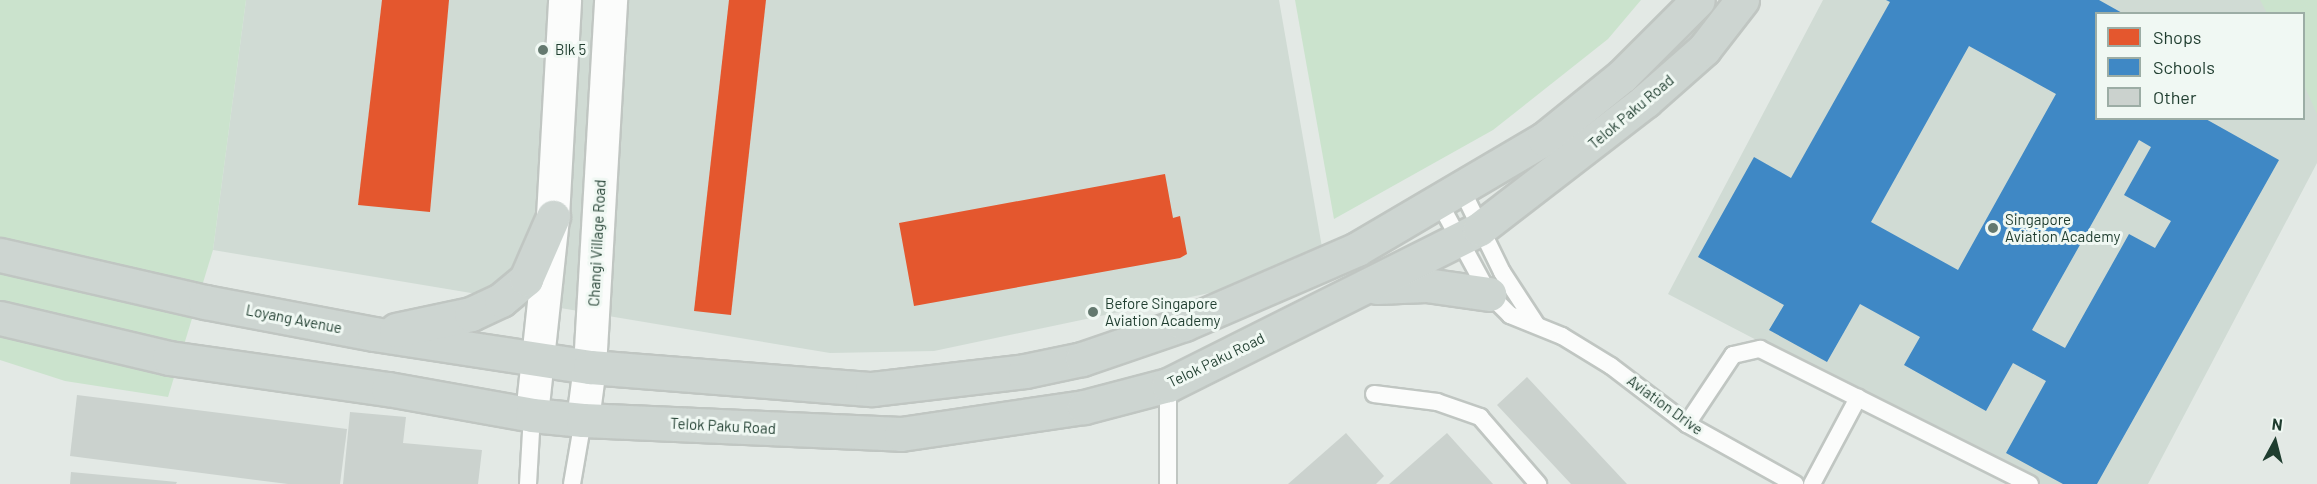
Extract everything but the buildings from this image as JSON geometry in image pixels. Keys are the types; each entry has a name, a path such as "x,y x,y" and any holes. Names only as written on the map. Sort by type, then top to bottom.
{"main road":[{"path":"590,367 872,389 1025,371 1082,359 1224,310 1357,249 1451,196 1544,139 1622,76 1698,0"},
{"name":"Telok Paku Road","path":"583,420 901,434 1084,407 1168,385 1367,288 1468,235 1645,101 1704,49 1743,0"},
{"path":"374,334 471,314 501,300 526,279 553,217"},
{"name":"Loyang Avenue","path":"0,255 374,334 590,367"},
{"path":"1367,288 1426,285 1489,294"},
{"path":"0,318 169,358 388,389 532,415 583,420"}],"street":[{"path":"532,415 553,217 565,0"},
{"name":"Changi Village Road","path":"583,420 590,367 611,0"}],"lane":[{"name":"Aviation Drive","path":"1451,196 1489,294 1510,315 1536,324 1611,366 1687,424 1795,484"},
{"name":"Aviation Drive","path":"1451,196 1468,235 1536,324"},
{"path":"1687,424 1733,355 1746,349 1760,349 2030,484"},
{"path":"1168,385 1168,484"},
{"path":"1374,394 1437,402 1480,417 1539,484"},
{"path":"1812,484 1858,398"},
{"path":"528,484 532,415"},
{"name":"Changi Village Road","path":"572,484 583,420"}],"shaded area":[{"path":"246,0 1279,0 1323,253 1238,287 934,351 830,353 213,250"},
{"name":"Singapore Aviation Academy","path":"1823,0 2317,0 2317,163 2148,484 2034,484 1668,294"}],"green space":[{"path":"0,0 246,0 213,250 168,397 65,381 0,360"},
{"path":"1295,0 1641,0 1608,39 1493,130 1334,219"},
{"path":"2260,0 2317,0 2317,114 2305,87 2305,12 2266,12"}],"place":[{"name":"Blk 5","path":"543,50"},
{"name":"Singapore Aviation Academy","path":"1993,228"},
{"name":"Before Singapore Aviation Academy","path":"1093,312"}]}
